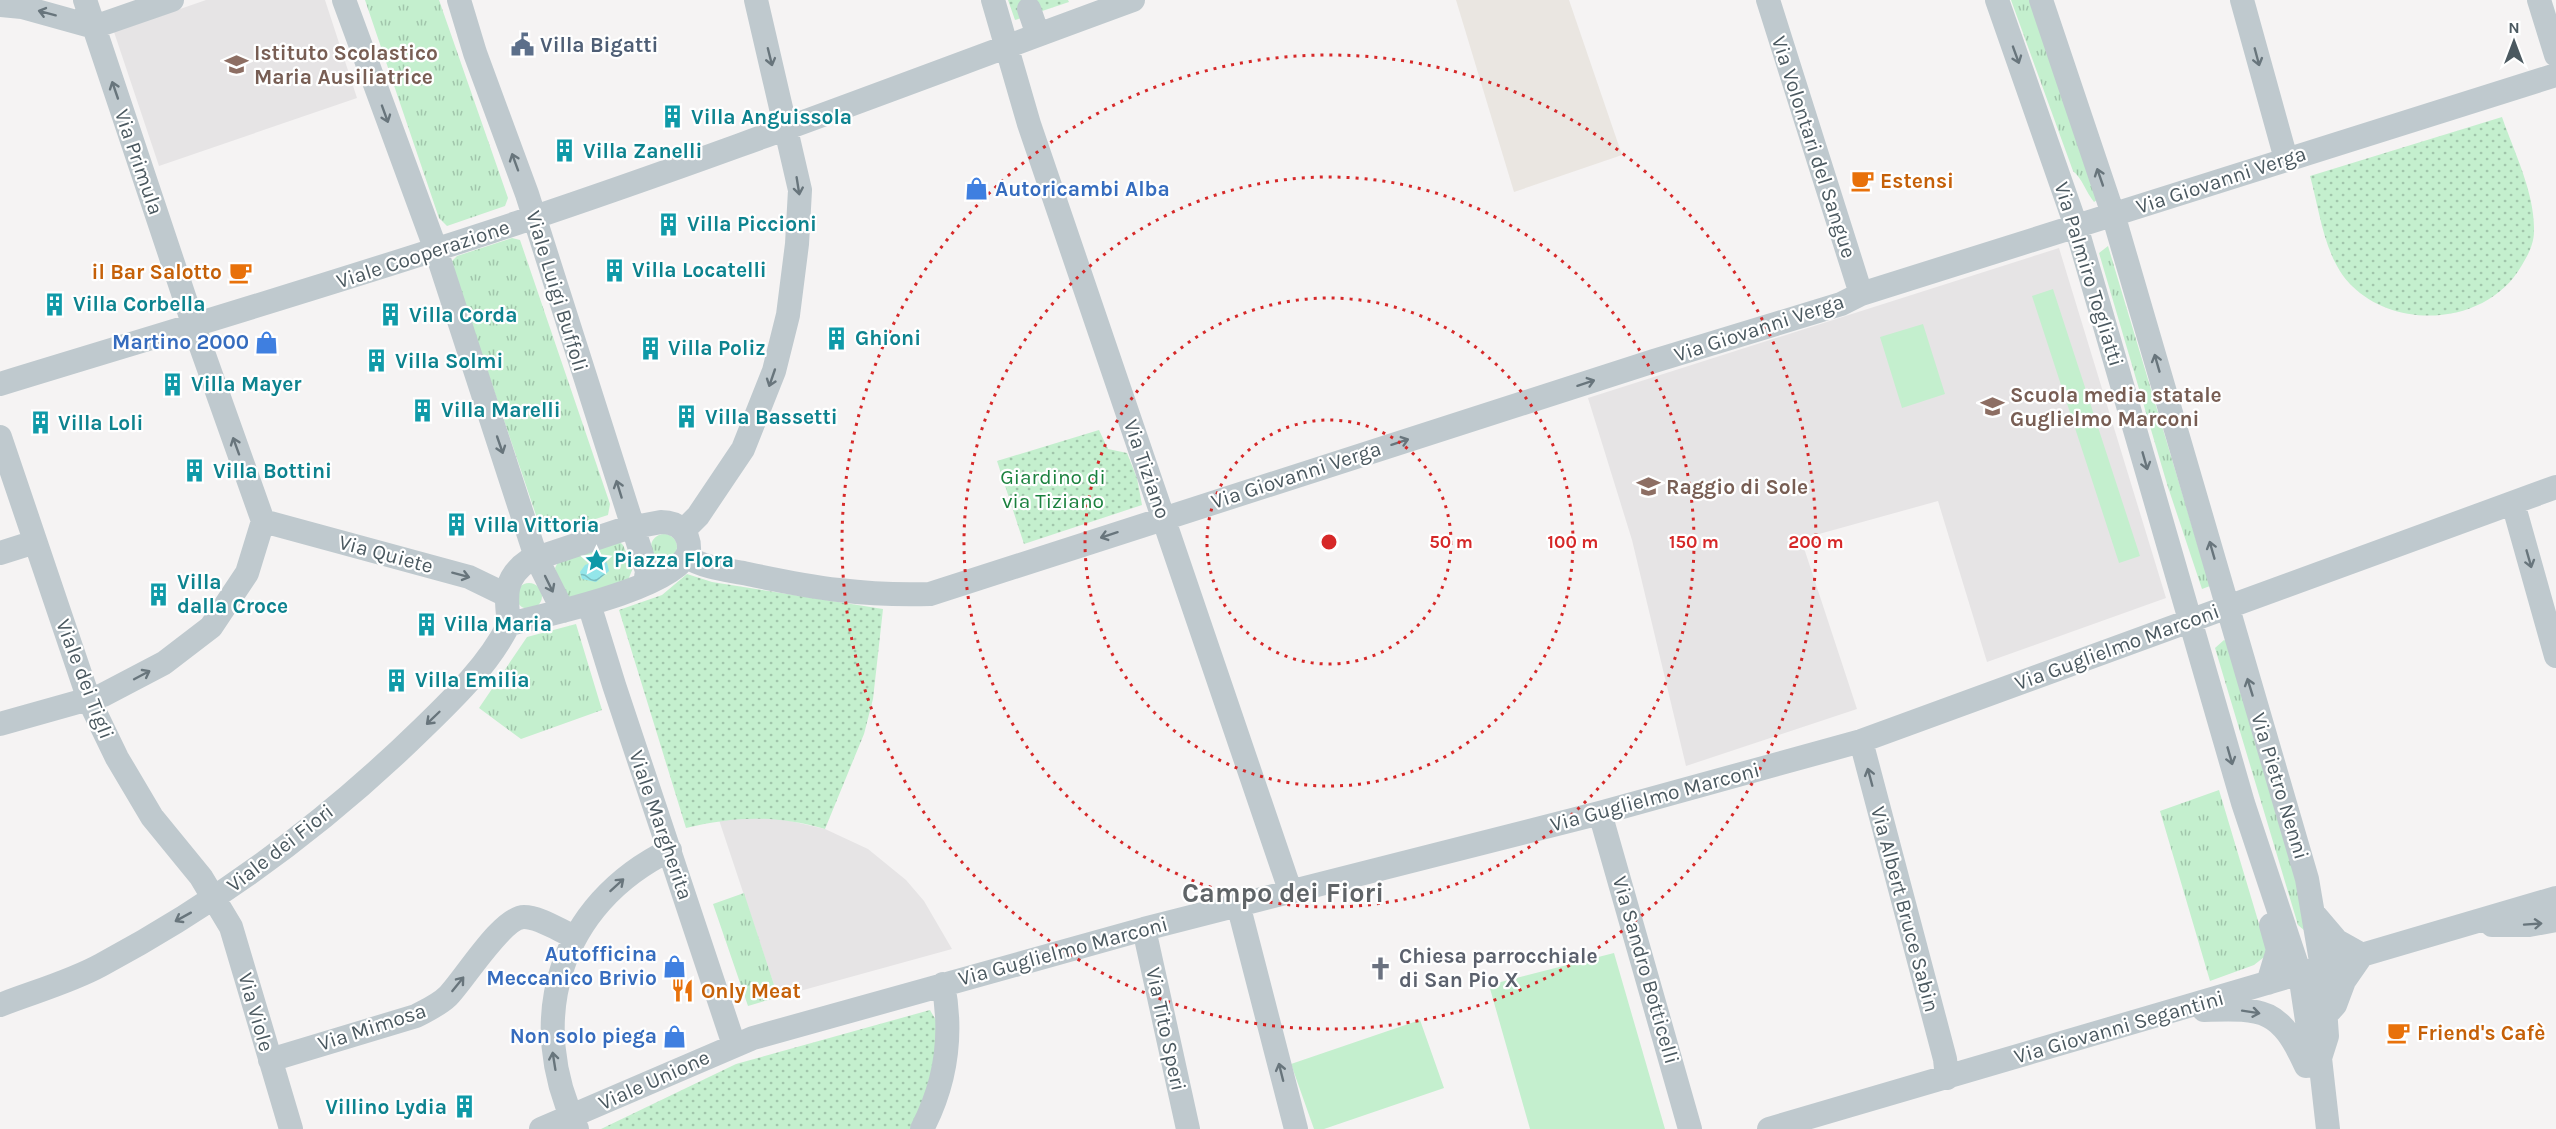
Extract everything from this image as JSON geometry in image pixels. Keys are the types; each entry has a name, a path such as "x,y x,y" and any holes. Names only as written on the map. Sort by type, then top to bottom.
{"street":[{"name":"Via Primula","path":"85,0 263,521"},
{"path":"0,4 22,7 94,27 172,0"},
{"path":"344,0 436,250 536,557 563,610"},
{"name":"Viale Luigi Buffoli","path":"459,0 475,52 534,217 647,571 645,584"},
{"path":"684,530 698,516 743,449 774,371 783,338 797,244 800,190 756,0"},
{"name":"Via Tiziano","path":"993,0 1029,124 1290,890"},
{"name":"Viale Cooperazione","path":"0,384 436,250 534,217 786,129 1133,0"},
{"name":"Via Volontari del Sangue","path":"1768,0 1861,294"},
{"name":"Via Palmiro Togliatti","path":"1997,0 2076,226 2191,620"},
{"name":"Via Palmiro Togliatti","path":"2041,0 2113,214 2228,606"},
{"path":"2242,0 2286,159"},
{"path":"2539,0 2556,55"},
{"path":"1029,9 1038,35"},
{"name":"Via Giovanni Verga","path":"682,562 831,591 883,596 930,594 1654,361 1830,308 1861,294 2556,75"},
{"name":"Viale dei Tigli","path":"0,436 89,700 117,758 152,817 201,877 215,899"},
{"name":"Via Guglielmo Marconi","path":"734,1045 1144,929 1290,890 1600,813 1861,741 2556,487"},
{"path":"2513,502 2556,656"},
{"path":"0,724 89,700 164,663 211,627 247,573 263,521"},
{"name":"Via Quiete","path":"263,521 469,577 506,595"},
{"path":"668,522 684,530 689,544 682,562 645,584 590,604 509,624 506,595 512,575 536,557 632,527 668,522"},
{"path":"0,553 35,542"},
{"name":"Viale Margherita","path":"590,604 614,685 734,1045"},
{"name":"Via Pietro Nenni","path":"2228,606 2307,879 2313,913 2311,970"},
{"name":"Via Pietro Nenni","path":"2191,620 2260,854 2311,970"},
{"name":"Viale dei Fiori","path":"0,1005 99,966 215,899 255,870 392,759 446,705 491,654 509,624"},
{"name":"Via Albert Bruce Sabin","path":"1861,741 1947,1078"},
{"name":"Via Sandro Botticelli","path":"1600,813 1690,1129"},
{"path":"574,1123 556,1073 551,1031 557,984 575,937 588,916 615,886 635,869 670,850"},
{"path":"2260,854 2257,871 2278,950 2268,983"},
{"name":"Via Giovanni Segantini","path":"1769,1129 2556,898"},
{"name":"Via Viole","path":"215,899 231,927 291,1129"},
{"path":"1238,904 1296,1129"},
{"path":"2313,913 2337,941 2362,955 2344,981 2335,1005 2325,1016"},
{"name":"Via Mimosa","path":"270,1060 416,1016 431,1009 446,998 504,927 518,918 532,918 575,937"},
{"name":"Via Giovanni Segantini","path":"2469,924 2529,925 2556,920"},
{"name":"Via Tito Speri","path":"1144,929 1188,1129"},
{"path":"2311,970 2325,1016 2327,1036 2320,1058"},
{"path":"2311,970 2309,1034 2320,1058 2328,1129"},
{"path":"922,1129 939,1091 945,1070 948,1021 943,984"},
{"path":"2172,1012 2252,1011 2275,1017 2293,1036 2307,1069 2316,1129"},
{"name":"Viale Unione","path":"541,1129 574,1123 734,1045"}],"shaded area":[{"name":"Istituto Scolastico Maria Ausiliatrice","path":"206,0 325,0 357,98 159,166 114,32"},
{"path":"1456,0 1569,0 1622,155 1514,192"},
{"path":"2059,248 2166,598 1987,662 1938,501 1801,539 1857,709 1686,766 1632,540 1588,398"},
{"path":"760,817 782,819 825,829 868,849 906,880 924,901 952,949 778,997 719,820"}],"green space":[{"path":"365,0 439,0 508,198 505,206 447,226 439,218"},
{"path":"1008,0 1068,0 1069,2 1015,20"},
{"path":"2011,0 2032,0 2100,198 2094,202 2073,171"},
{"path":"2502,117 2527,187 2534,231 2533,240 2522,265 2507,285 2488,300 2466,310 2442,315 2418,315 2394,310 2371,301 2352,286 2343,275 2329,249 2310,176"},
{"path":"512,238 520,240 610,504 608,515 549,534 540,527 452,261 457,256"},
{"path":"2108,246 2210,586 2202,589 2167,484 2099,253"},
{"path":"2053,289 2140,556 2119,563 2032,296"},
{"path":"1923,324 1945,394 1902,408 1880,337"},
{"name":"Giardino di via Tiziano","path":"1099,430 1108,449 1127,453 1137,478 1142,505 1024,544 997,461"},
{"path":"664,534 673,538 677,547 673,556 664,560 655,556 651,547 655,538"},
{"path":"618,540 623,545 633,568 628,580 570,598 564,595 555,568 561,556"},
{"path":"687,574 712,582 883,609 873,699 864,734 825,829 773,819 739,819 686,828 619,610 662,595"},
{"path":"529,583 538,587 542,596 538,605 529,609 520,605 516,596 520,587"},
{"path":"576,624 602,710 521,739 479,708 527,637"},
{"path":"2224,640 2231,644 2305,897 2305,931 2298,925 2215,648"},
{"path":"2219,790 2268,954 2254,965 2210,981 2160,811"},
{"path":"744,893 778,997 748,1006 713,904"},
{"path":"1614,953 1665,1129 1530,1129 1489,985"},
{"path":"930,1010 937,1023 935,1062 926,1092 910,1129 601,1129 736,1064"},
{"path":"1420,1020 1444,1088 1324,1129 1314,1129 1291,1064"}],"water":[{"path":"599,560 607,563 609,571 596,582 582,579 580,572 585,565"}],"place":[{"name":"Villa Bigatti","path":"522,45"},
{"name":"Istituto Scolastico Maria Ausiliatrice","path":"236,65"},
{"name":"Villa Anguissola","path":"673,117"},
{"name":"Villa Zanelli","path":"565,151"},
{"name":"Estensi","path":"1862,181"},
{"name":"Autoricambi Alba","path":"977,189"},
{"name":"Villa Piccioni","path":"669,224"},
{"name":"Villa Locatelli","path":"614,270"},
{"name":"il Bar Salotto","path":"240,272"},
{"name":"Villa Corbella","path":"55,304"},
{"name":"Villa Corda","path":"391,315"},
{"name":"Ghioni","path":"837,338"},
{"name":"Martino 2000","path":"267,342"},
{"name":"Villa Poliz","path":"650,348"},
{"name":"Villa Solmi","path":"377,361"},
{"name":"Villa Mayer","path":"173,384"},
{"name":"Scuola media statale Guglielmo Marconi","path":"1992,407"},
{"name":"Villa Marelli","path":"423,410"},
{"name":"Villa Bassetti","path":"687,417"},
{"name":"Villa Loli","path":"40,423"},
{"name":"Villa Bottini","path":"195,471"},
{"name":"Raggio di Sole","path":"1648,487"},
{"name":"Villa Vittoria","path":"456,525"},
{"name":"Piazza Flora","path":"596,560"},
{"name":"Villa dalla Croce","path":"159,594"},
{"name":"Villa Maria","path":"426,624"},
{"name":"Villa Emilia","path":"397,680"},
{"name":"Autofficina Meccanico Brivio","path":"675,966"},
{"name":"Chiesa parrocchiale di San Pio X","path":"1381,968"},
{"name":"Only Meat","path":"683,991"},
{"name":"Friend's Cafè","path":"2399,1033"},
{"name":"Non solo piega","path":"675,1036"},
{"name":"Villino Lydia","path":"465,1107"}],"district":[{"name":"Campo dei Fiori","path":"1283,893"}]}
